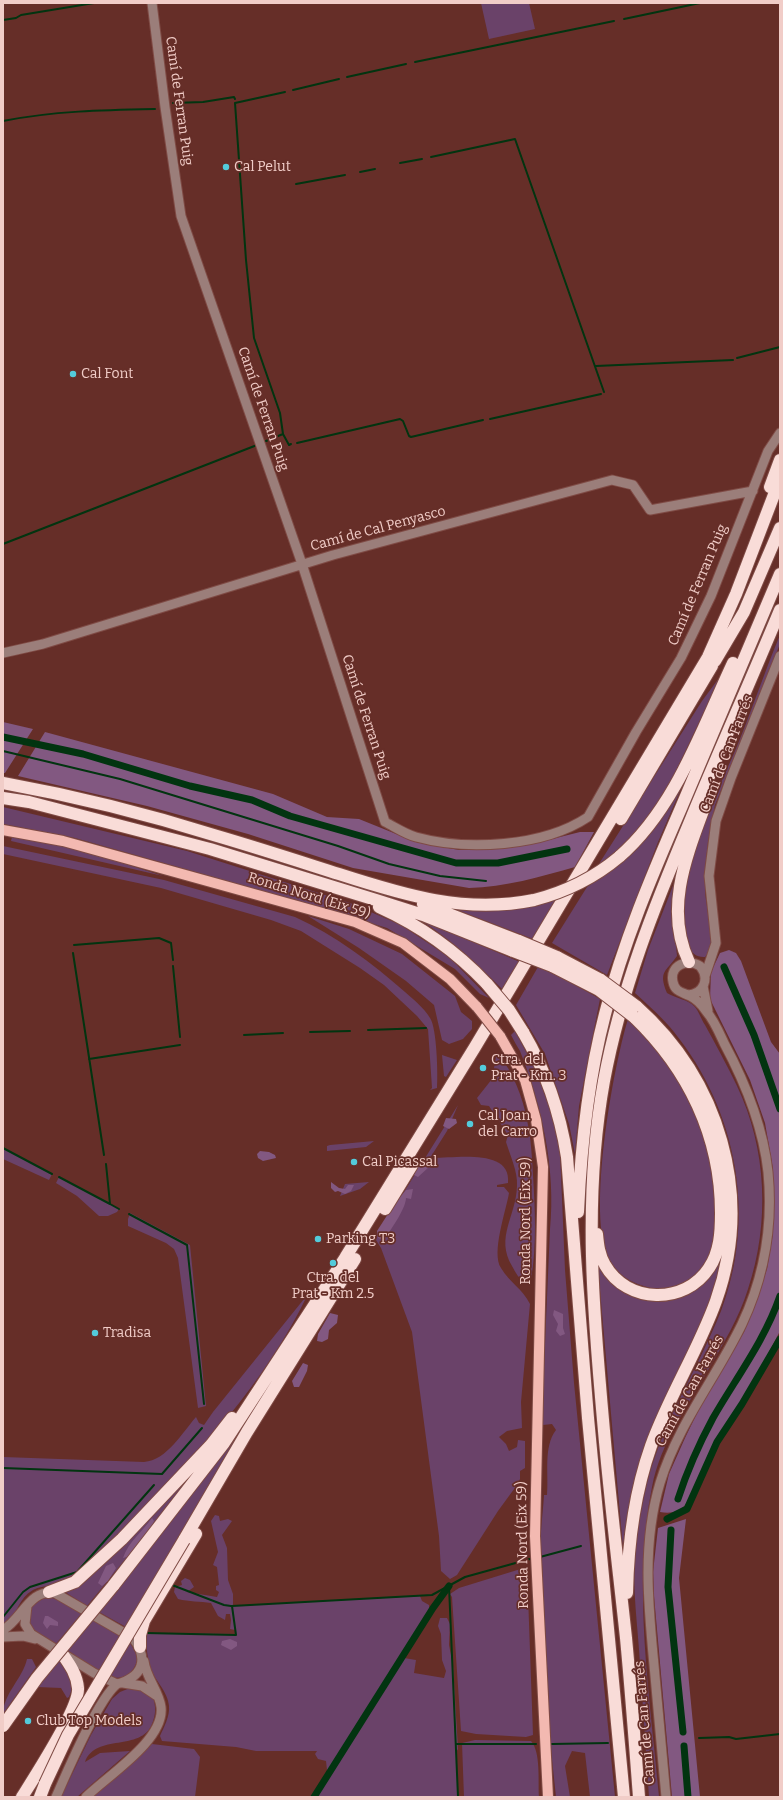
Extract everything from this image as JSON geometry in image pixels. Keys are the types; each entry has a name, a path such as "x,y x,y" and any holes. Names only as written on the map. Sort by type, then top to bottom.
{"highway":[{"path":"711,659 780,460"},
{"path":"711,659 780,479"},
{"path":"3,1726 37,1678 113,1586 224,1443 345,1258 731,628 780,502"},
{"path":"40,1797 68,1735 247,1432 287,1370 473,1064 711,659 746,607 780,528"},
{"path":"3,782 167,821 379,887 428,899 469,906 495,906 534,900 560,892 577,884 619,858 648,829 669,797 741,648 780,574"},
{"path":"577,1293 577,1228 584,1122 597,1048 613,984 651,878 780,574"},
{"path":"639,1797 626,1641 598,1364 590,1249 595,1140 605,1079 628,983 656,903 780,610"},
{"path":"694,964 682,948 678,928 678,901 682,874 727,747 738,708"},
{"path":"3,798 29,802 187,842 401,907 516,946"},
{"path":"379,887 554,962 600,985 660,1028 683,1057 709,1104 721,1137 729,1173 731,1228 726,1265 717,1300 657,1430 641,1481 634,1510 628,1557 626,1641"},
{"path":"342,890 392,913 424,930 458,956 487,984 508,1010 523,1032 550,1088 565,1141 569,1178 577,1293 624,1797"},
{"path":"592,1181 599,1251 606,1267 619,1281 641,1293 665,1295 689,1287 704,1275 716,1254 721,1220 720,1183 711,1138 698,1105 682,1075 635,1011"},
{"path":"49,1592 75,1582 122,1539 211,1444 284,1353"},
{"path":"142,1651 140,1635 144,1621 224,1486 287,1370"},
{"path":"22,1797 66,1722 77,1700 78,1688 76,1679 70,1664 63,1655"}],"main road":[{"name":"Ronda Nord (Eix 59)","path":"3,830 63,841 355,922 403,943 450,979 477,1007 500,1036 525,1080 536,1120 543,1167 535,1536 548,1797"}],"street":[{"name":"Camí de Ferran Puig","path":"152,3 181,216 302,564 385,822 414,837 455,845 485,846 552,834 588,817 636,732 681,658 711,596 768,451 780,433"},
{"name":"Camí de Cal Penyasco","path":"3,654 43,644 302,564 612,480 633,484 650,510 753,490"},
{"name":"Camí de Can Farrés","path":"705,976 714,950 716,938 709,876 715,826 731,778 780,656"},
{"path":"708,1013 700,1003 688,995 678,991 674,984 673,978 676,968 681,964 707,964 711,959"},
{"path":"694,964 702,969 705,976 704,986 708,1013"},
{"path":"688,995 698,992 704,986"},
{"name":"Camí de Can Farrés","path":"666,1797 648,1601 648,1559 653,1514 665,1468 679,1435 734,1339 752,1301 763,1265 769,1215 767,1167 756,1114 742,1077 708,1013"},
{"path":"3,1630 10,1626 35,1597 49,1592 60,1596 134,1638 142,1651 145,1670 161,1707 158,1725 150,1737 86,1797"},
{"path":"27,1606 25,1624 27,1630 36,1639 94,1674 120,1684 142,1686 157,1696"},
{"path":"3,1637 22,1636 36,1639"},
{"path":"56,1797 100,1708 111,1690 136,1675 142,1665 142,1651"}],"shaded area":[{"path":"481,3 529,3 535,29 489,39"},
{"path":"780,635 780,644 715,805 708,842 705,870 705,893 712,941 710,951 705,957 695,955 689,948 685,937 683,910 688,871 706,820 741,737"},
{"path":"722,674 667,790 650,818 628,842 597,867 702,701"},
{"path":"3,722 33,729 5,773 3,773"},
{"path":"45,732 273,794 327,817 359,819 416,842 459,850 495,849 536,843 580,832 594,832 575,867 536,878 496,886 469,888 353,868 248,834 147,806 18,776"},
{"path":"700,745 658,842 607,975 552,943 587,887 632,852"},
{"path":"3,807 187,851 350,903 401,925 449,957 489,998 480,994 455,969 387,928 298,901 75,838 3,824"},
{"path":"19,836 95,854 163,876 11,841 12,837"},
{"path":"3,846 164,880 295,917 310,924 353,950 392,981 428,1014 432,1023 436,1041 437,1088 430,1090 432,1088 428,1029 417,1016 384,985 301,931 271,920 161,888 3,854"},
{"path":"676,878 673,912 677,956 664,972 664,986 667,993 689,1002 696,1008 737,1086 747,1110 754,1135 762,1186 762,1212 760,1238 755,1264 744,1300 725,1341 675,1426 661,1456 652,1487 646,1525 643,1563 643,1602 648,1681 659,1797 649,1797 634,1567 639,1525 650,1472 667,1425 721,1311 732,1275 738,1239 739,1202 735,1166 726,1130 713,1095 696,1063 674,1032 635,993 648,950"},
{"path":"558,898 533,939 452,908 479,910 505,908"},
{"path":"308,916 349,929 402,954 455,996 461,1012 472,1021 472,1029 463,1039 449,1044 442,1040 434,1005 406,981 359,948"},
{"path":"419,919 520,962 502,989 462,952"},
{"path":"729,950 736,953 741,961 771,1042 780,1054 780,1331 757,1375 714,1445 687,1503 678,1510 664,1513 660,1512 669,1474 701,1405 744,1332 767,1269 773,1233 773,1169 765,1123 750,1080 710,999 711,972 720,953"},
{"path":"538,967 561,977 600,999 579,1106 575,1154 569,1124 545,1054 516,1005"},
{"path":"628,1019 660,1050 677,1076 693,1106 702,1128 712,1169 716,1213 715,1234 711,1253 698,1273 685,1283 671,1288 655,1289 625,1278 616,1270 609,1260 603,1239 600,1211 604,1141 615,1071"},
{"path":"515,1031 537,1073 553,1118 560,1151 565,1270 574,1383 615,1797 590,1797 585,1753 572,1751 565,1766 570,1797 556,1797 551,1750 540,1548 544,1495 547,1495 547,1461 549,1444 556,1430 552,1424 543,1425 542,1412 551,1184 546,1138 541,1116 528,1072 520,1051 511,1035"},
{"path":"442,1055 457,1060 446,1077 444,1076"},
{"path":"499,1055 509,1069 520,1094 530,1141 535,1240 531,1279 525,1282 519,1277 512,1266 507,1256 505,1246 517,1186 515,1169 506,1142 508,1135 489,1106 481,1105 477,1098 492,1079 496,1057"},
{"path":"458,1105 447,1131 430,1158 478,1157 500,1164 507,1172 508,1183 497,1185 497,1187 504,1187 509,1193 498,1242 498,1261 508,1278 527,1298 530,1304 521,1402 522,1428 507,1431 499,1437 506,1444 509,1451 517,1447 518,1440 525,1441 525,1468 520,1471 520,1479 517,1485 498,1511 457,1575 450,1579 441,1571 439,1536 412,1332 381,1248 376,1240 378,1234"},
{"path":"446,1118 456,1119 457,1123 449,1129 443,1126"},
{"path":"374,1141 366,1147 327,1151 327,1146 330,1145"},
{"path":"3,1148 52,1174 49,1180 3,1159"},
{"path":"260,1151 269,1152 275,1155 276,1158 263,1161 258,1158 257,1154"},
{"path":"423,1157 430,1158 429,1167 418,1177 412,1174"},
{"path":"59,1177 119,1209 117,1212 108,1216 99,1216 77,1196 56,1183"},
{"path":"331,1182 339,1188 345,1189 348,1185 354,1185 351,1191 345,1194 338,1191 335,1192 331,1188"},
{"path":"369,1182 360,1189 340,1196 345,1184"},
{"path":"413,1189 411,1199 406,1198 401,1214 390,1231 383,1240 378,1238 377,1231 395,1203 406,1190"},
{"path":"130,1213 190,1245 206,1406 198,1408 178,1258 174,1249 166,1243 128,1226"},
{"path":"718,1264 721,1264 717,1285 626,1527 623,1548 598,1268 601,1268 637,1297 702,1284 710,1277"},
{"path":"308,1294 272,1357 251,1387 229,1416 181,1471 99,1556 78,1575 55,1585 44,1586 33,1590 26,1595 15,1613 3,1624 3,1457 144,1462 160,1456 173,1445 196,1417 199,1423 204,1425"},
{"path":"554,1310 563,1314 563,1328 565,1334 560,1336 556,1331 558,1324 553,1315"},
{"path":"330,1313 338,1315 337,1323 329,1330 328,1339 322,1342 317,1341 318,1334"},
{"path":"303,1363 308,1365 307,1371 299,1387 294,1387 292,1381"},
{"path":"280,1367 126,1627 99,1612"},
{"path":"201,1463 151,1528 87,1606 65,1592"},
{"path":"215,1515 219,1516 220,1521 228,1519 232,1521 222,1535 227,1548 228,1580 233,1594 233,1606 420,1596 422,1601 429,1605 429,1615 422,1631 404,1658 416,1660 414,1673 444,1678 446,1671 442,1660 441,1634 438,1626 440,1618 447,1618 450,1624 449,1645 453,1665 458,1749 456,1752 458,1797 314,1797 331,1770 327,1770 326,1761 318,1759 315,1754 317,1751 256,1751 236,1747 162,1741 160,1736 168,1718 169,1706 164,1690 150,1667 146,1633 236,1634 235,1630 230,1629 230,1614 226,1614 225,1620 218,1616 211,1603 178,1599 174,1592 175,1587 182,1585 181,1581 185,1578 190,1580 194,1587 187,1592 217,1597 219,1592 216,1590 216,1586 219,1585 217,1567 213,1565 218,1552 211,1521"},
{"path":"152,1518 154,1521 151,1528 130,1556 123,1558 128,1547"},
{"path":"686,1519 679,1578 700,1797 672,1797 653,1572 658,1528"},
{"path":"113,1563 116,1568 108,1581 102,1586 98,1583 106,1566"},
{"path":"527,1567 533,1735 526,1737 476,1734 461,1731 452,1597 450,1594 459,1588"},
{"path":"49,1597 59,1600 82,1613 55,1645 34,1631 28,1620 30,1610 34,1605"},
{"path":"45,1616 48,1616 58,1622 58,1626 50,1625 47,1629 43,1623"},
{"path":"93,1619 121,1635 100,1672 65,1651"},
{"path":"230,1639 237,1642 237,1646 231,1650 221,1645 222,1641"},
{"path":"129,1641 138,1657 132,1671 120,1678 109,1676"},
{"path":"27,1659 32,1659 36,1667 3,1714 6,1700 22,1673"},
{"path":"59,1659 66,1669 73,1686 69,1697 67,1698 61,1688 37,1687"},
{"path":"130,1688 137,1688 153,1697 155,1710 152,1724 146,1732 138,1738 108,1745 91,1753 85,1762 100,1753 130,1751 77,1797 61,1797 91,1735 112,1699 120,1692"},
{"path":"475,1740 531,1741 538,1760 539,1797 464,1797 462,1743"},
{"path":"152,1744 194,1749 200,1757 195,1797 92,1797"}],"waterway":[{"path":"3,20 16,18 21,15 94,3"},
{"path":"624,19 700,3"},
{"path":"415,62 614,21"},
{"path":"347,77 406,64"},
{"path":"293,90 339,79"},
{"path":"283,434 280,413 254,338 246,260 235,103 285,92"},
{"path":"173,103 203,102 234,97 235,99"},
{"path":"3,121 60,113 155,109"},
{"path":"431,157 515,139 604,392"},
{"path":"400,163 422,159"},
{"path":"360,172 375,169"},
{"path":"296,184 345,175"},
{"path":"737,358 780,347"},
{"path":"596,366 733,360"},
{"path":"490,419 601,394"},
{"path":"297,443 400,419 403,421 409,436 411,437 483,420"},
{"path":"266,441 283,434 289,445 291,444"},
{"path":"3,544 257,445"},
{"path":"3,737 83,754 190,786 252,800 290,816 456,863 498,863 567,849"},
{"path":"3,751 120,779 338,846 389,864 440,876 486,881"},
{"path":"74,945 159,938 171,943 173,960"},
{"path":"73,953 104,1155"},
{"path":"173,966 180,1037"},
{"path":"724,967 754,1035 780,1109"},
{"path":"368,1030 426,1028"},
{"path":"310,1032 350,1031"},
{"path":"244,1035 283,1033"},
{"path":"89,1059 180,1045"},
{"path":"3,1148 52,1174"},
{"path":"106,1164 110,1204 119,1209"},
{"path":"59,1177 110,1204"},
{"path":"129,1214 187,1245 204,1404"},
{"path":"678,1499 689,1468 713,1418 750,1358 774,1312 780,1296"},
{"path":"667,1519 687,1509 717,1442 742,1404 780,1339"},
{"path":"3,1468 162,1474 202,1428"},
{"path":"3,1617 23,1592 30,1587 77,1572 154,1485"},
{"path":"671,1530 668,1587 683,1732"},
{"path":"540,1557 581,1546"},
{"path":"146,1633 236,1635 232,1606 432,1595 465,1577 530,1559"},
{"path":"172,1585 224,1605 231,1606"},
{"path":"449,1586 458,1797"},
{"path":"314,1797 433,1608 449,1586"},
{"path":"699,1738 729,1737 736,1739 780,1734"},
{"path":"552,1744 608,1743"},
{"path":"456,1744 536,1744"},
{"path":"684,1746 688,1797"}],"place":[{"name":"Cal Pelut","path":"226,167"},
{"name":"Cal Font","path":"73,374"},
{"name":"Ctra. del Prat - Km. 3","path":"483,1068"},
{"name":"Cal Joan del Carro","path":"470,1124"},
{"name":"Cal Picassal","path":"354,1162"},
{"name":"Parking T3","path":"318,1239"},
{"name":"Ctra. del Prat - Km 2.5","path":"333,1263"},
{"name":"Tradisa","path":"95,1333"},
{"name":"Club Top Models","path":"28,1721"}]}
